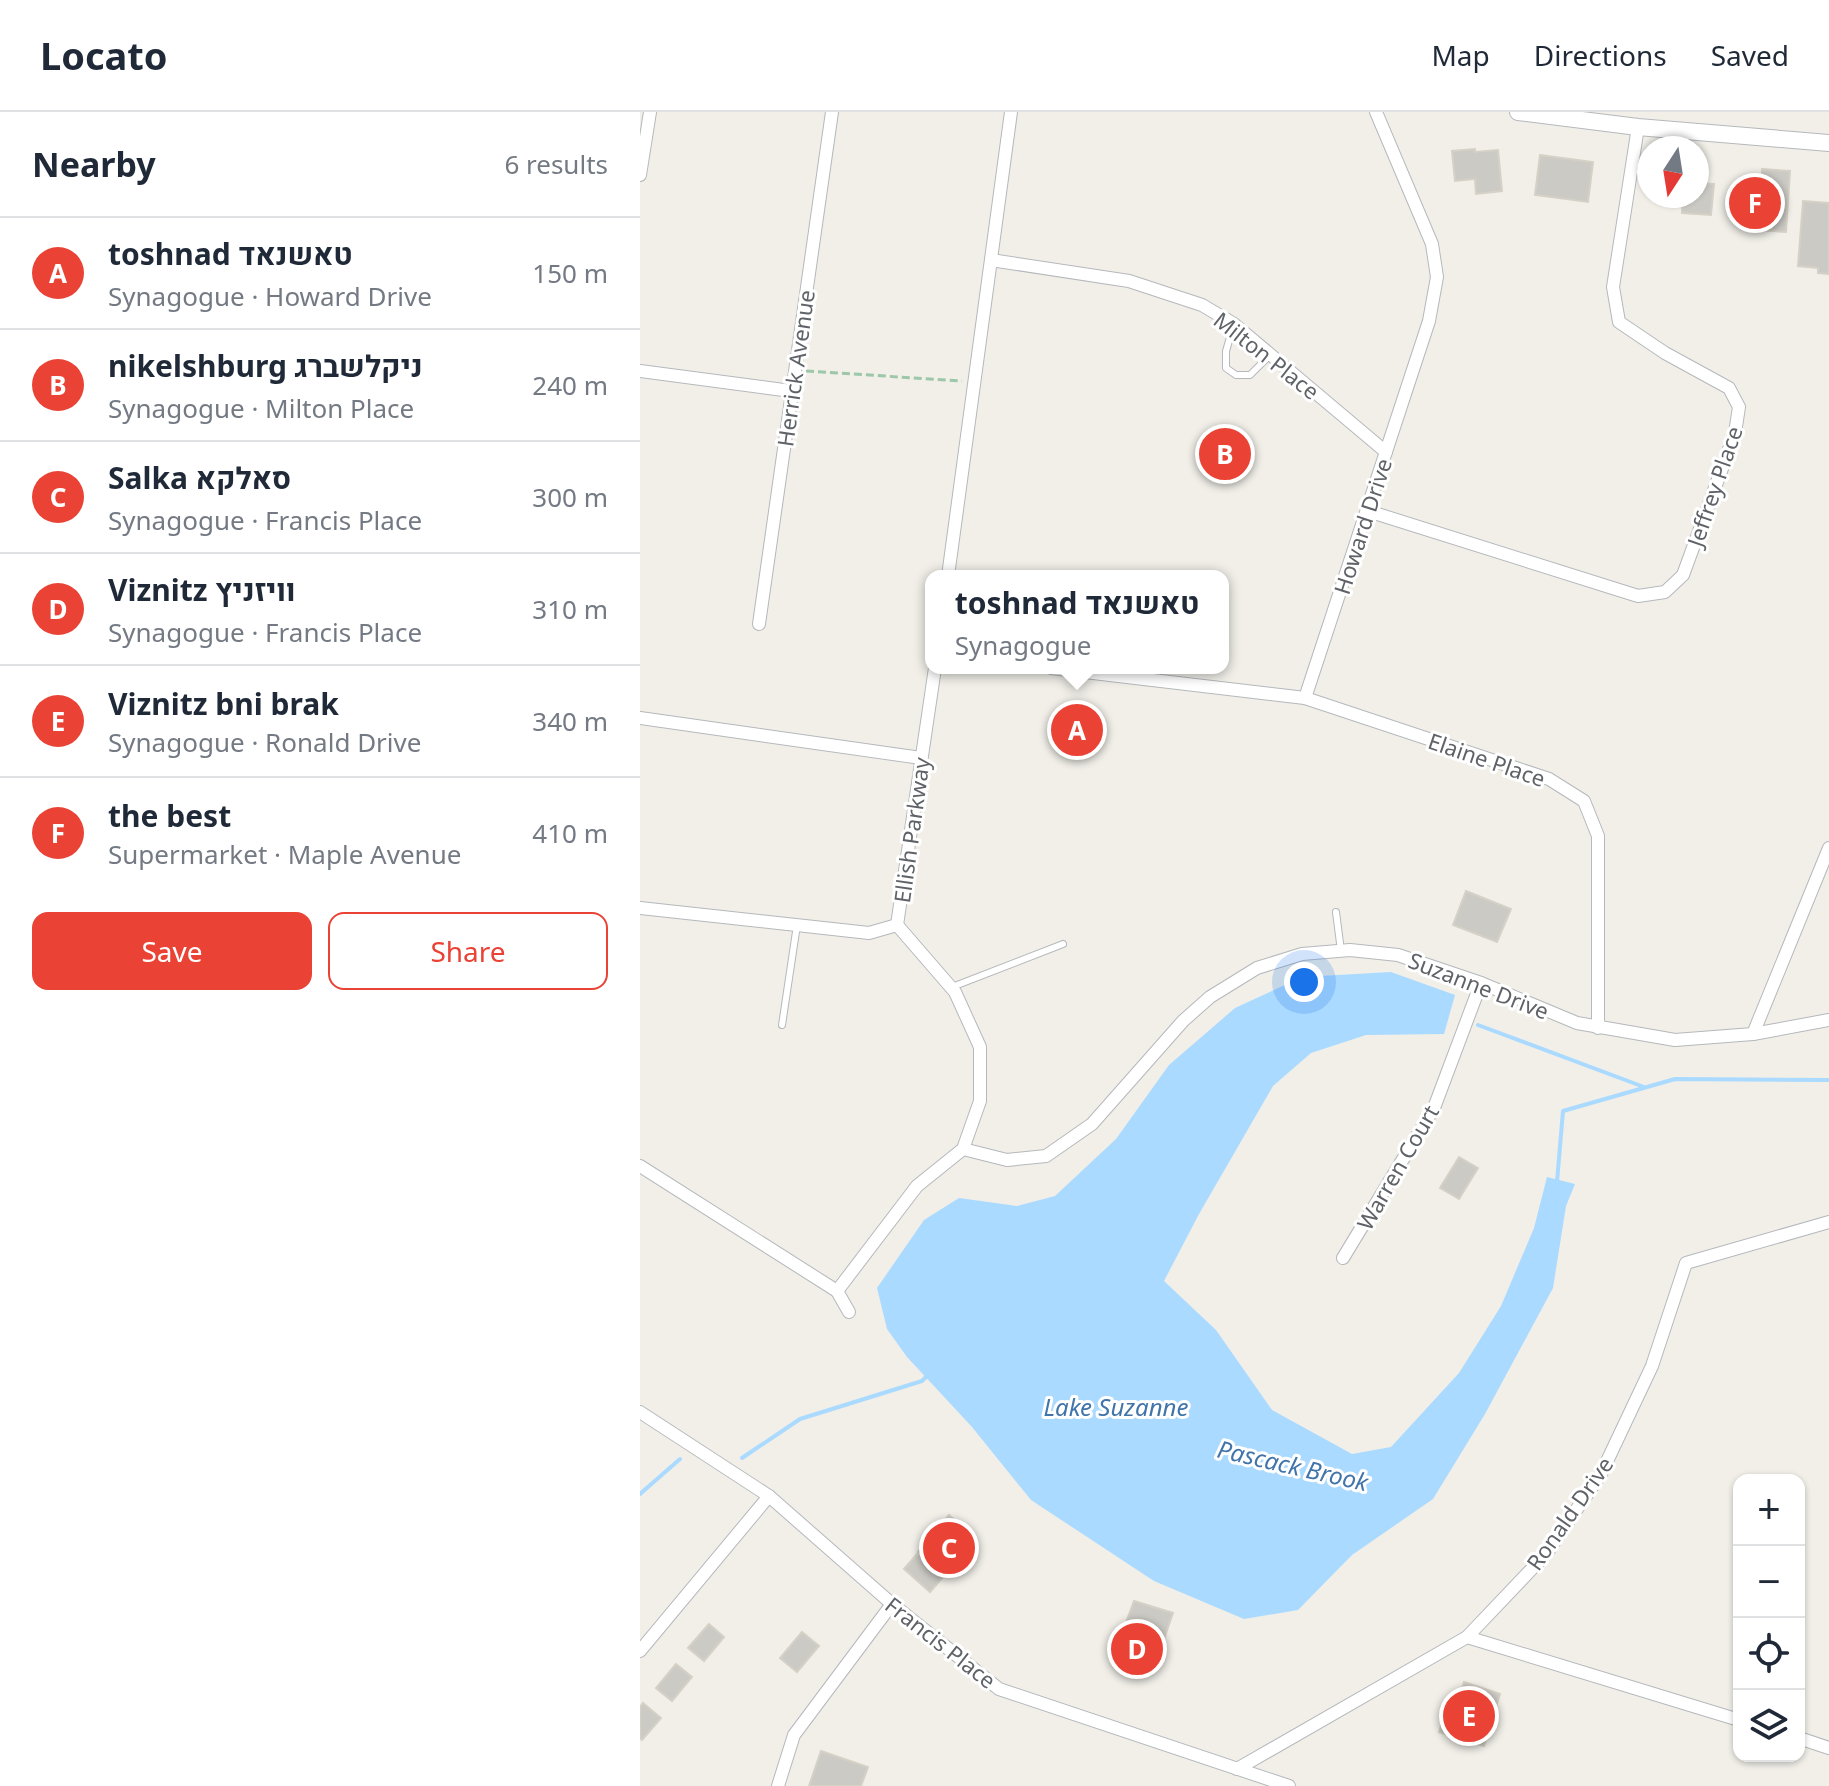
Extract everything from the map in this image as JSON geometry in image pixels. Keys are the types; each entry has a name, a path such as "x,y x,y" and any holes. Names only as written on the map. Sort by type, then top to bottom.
{"street":[{"path":"640,175 650,112"},
{"name":"Herrick Avenue","path":"759,624 832,112"},
{"path":"949,570 1011,112"},
{"name":"Howard Drive","path":"1305,698 1429,321 1437,277 1432,244 1376,112"},
{"path":"1518,112 1638,127 1829,143"},
{"name":"Jeffrey Place","path":"1368,511 1638,596 1665,592 1683,575 1735,433 1739,407 1729,388 1665,353 1619,322 1613,287 1638,127"},
{"name":"Milton Place","path":"991,260 1129,281 1202,305 1234,324 1386,452"},
{"path":"640,371 791,391"},
{"name":"Ellish Parkway","path":"640,908 869,933 897,925 934,674"},
{"path":"1102,674 1305,698"},
{"name":"Elaine Place","path":"1305,698 1549,779 1584,801 1598,836 1598,1028"},
{"path":"640,718 921,758"},
{"path":"1753,1034 1829,848"},
{"path":"837,1291 917,1186 963,1149 980,1101 980,1047 952,987 897,925"},
{"name":"Suzanne Drive","path":"963,1149 1007,1160 1046,1156 1092,1124 1183,1021 1210,997 1257,968 1302,954 1341,951 1398,955 1481,983 1577,1023 1675,1040 1753,1034 1829,1020"},
{"name":"Warren Court","path":"1343,1258 1434,1108 1481,983"},
{"path":"640,1166 837,1291 849,1312"},
{"name":"Ronald Drive","path":"1237,1769 1467,1637 1546,1554 1601,1474 1652,1366 1686,1263 1829,1222"},
{"name":"Francis Place","path":"640,1412 769,1496 892,1604 999,1689 1289,1786"},
{"path":"640,1651 769,1496"},
{"path":"778,1786 794,1735 892,1604"},
{"path":"1467,1637 1733,1718"},
{"path":"1805,1740 1829,1748"}],"lane":[{"path":"1234,324 1226,351 1226,368 1236,375 1250,375 1271,355"},
{"path":"1336,912 1341,951"},
{"path":"782,1025 797,925"},
{"path":"952,987 1063,944"}],"path":[{"path":"795,370 974,382"}],"water":[{"name":"Lake Suzanne","path":"1391,972 1455,995 1444,1034 1366,1035 1311,1053 1273,1086 1164,1281 1216,1330 1272,1410 1352,1454 1391,1447 1459,1373 1501,1306 1534,1228 1547,1177 1575,1184 1566,1206 1553,1288 1485,1414 1433,1499 1352,1555 1298,1610 1244,1619 1154,1581 1031,1500 972,1427 907,1357 887,1329 877,1288 924,1220 959,1198 1017,1206 1055,1196 1116,1139 1169,1065 1235,1008 1302,977"}],"building":[{"path":"1475,149 1475,152 1498,150 1502,191 1476,194 1475,179 1455,181 1452,151"},
{"path":"1540,155 1593,162 1588,202 1535,195"},
{"path":"1762,169 1790,171 1786,232 1758,230"},
{"path":"1709,184 1714,184 1711,215 1682,213 1682,208 1709,208"},
{"path":"1803,201 1829,203 1829,274 1818,273 1818,268 1798,266"},
{"path":"1466,891 1511,909 1497,942 1453,925"},
{"path":"1459,1157 1478,1168 1459,1199 1440,1188"},
{"path":"949,1515 975,1538 944,1575 918,1552"},
{"path":"917,1554 943,1577 930,1592 904,1569"},
{"path":"1134,1601 1173,1613 1152,1674 1112,1660"},
{"path":"709,1624 724,1637 704,1661 688,1648"},
{"path":"802,1632 819,1646 797,1672 780,1658"},
{"path":"676,1664 692,1677 672,1701 656,1688"},
{"path":"1464,1682 1500,1694 1484,1746 1439,1732 1450,1697 1458,1700"},
{"path":"643,1703 661,1718 642,1740 640,1707"},
{"path":"821,1751 868,1767 861,1786 809,1786"}],"waterway":[{"path":"1478,1025 1644,1087"},
{"name":"Pascack Brook","path":"1557,1182 1563,1111 1675,1079 1829,1080"},
{"name":"Pascack Brook","path":"742,1458 800,1419 922,1381 928,1375"},
{"name":"Pascack Brook","path":"640,1494 680,1459"}],"place":[{"name":"the best","path":"1755,203"},
{"name":"nikelshburg ניקלשברג","path":"1225,454"},
{"name":"toshnad טאשנאד","path":"1077,730"},
{"name":"Salka סאלקא","path":"949,1548"},
{"name":"Viznitz וויזניץ","path":"1137,1649"},
{"name":"Viznitz bni brak","path":"1469,1716"}]}
